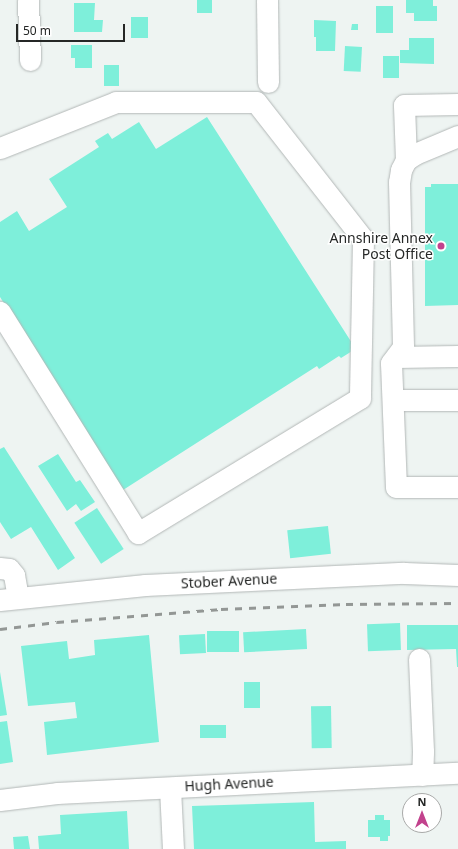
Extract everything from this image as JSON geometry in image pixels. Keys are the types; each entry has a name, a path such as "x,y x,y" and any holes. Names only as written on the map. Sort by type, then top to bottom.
{"street":[{"path":"28,0 30,60"},
{"path":"268,0 268,82"},
{"path":"0,148 116,102 256,102 363,239 360,398 138,533 0,312"},
{"path":"406,160 404,105 458,104"},
{"path":"458,136 414,154 406,160 401,170 399,182 403,347 391,363 396,487 458,487"},
{"path":"396,357 458,356"},
{"path":"392,400 458,400"},
{"path":"0,568 9,569 14,575 9,599"},
{"name":"Stober Avenue","path":"9,599 145,585 404,573 458,575"},
{"path":"419,659 423,752 422,775"},
{"name":"Hugh Avenue","path":"0,800 57,793 458,773"},
{"path":"170,788 173,849"}],"building":[{"path":"197,0 212,0 212,13 197,13"},
{"path":"406,0 433,0 433,6 437,6 437,21 414,21 414,13 406,13"},
{"path":"74,3 95,3 94,20 103,20 102,32 74,32"},
{"path":"376,6 393,6 393,33 376,33"},
{"path":"131,17 148,17 148,38 131,38"},
{"path":"314,20 336,21 335,51 316,51"},
{"path":"352,24 358,24 358,30 351,30"},
{"path":"409,38 434,38 434,64 400,63 400,50 409,50"},
{"path":"71,45 92,45 92,68 75,68 75,58 71,58"},
{"path":"345,46 362,47 361,72 344,71"},
{"path":"383,56 399,56 399,78 383,78"},
{"path":"104,65 119,65 119,86 104,86"},
{"path":"207,117 352,343 357,348 341,358 339,356 319,369 317,366 123,490 0,297 0,222 17,211 29,231 67,207 49,179 99,147 95,141 108,133 112,139 139,122 156,149"},
{"name":"Annshire Annex Post Office","path":"431,184 458,184 458,305 425,306 425,187 431,187"},
{"path":"4,447 75,558 58,570 31,527 11,539 0,522 0,449"},
{"path":"58,454 76,482 80,480 95,502 81,511 76,504 67,511 38,466"},
{"path":"97,508 124,549 101,564 74,523"},
{"path":"328,526 331,554 290,558 287,530"},
{"path":"400,623 401,650 368,651 367,624"},
{"path":"407,625 458,625 458,667 456,649 407,650"},
{"path":"306,629 307,649 244,652 243,632"},
{"path":"207,631 239,631 239,652 207,652"},
{"path":"205,634 206,653 180,654 179,635"},
{"path":"149,635 159,742 47,755 44,722 77,718 75,702 28,706 21,646 67,641 69,659 95,655 94,640"},
{"path":"0,672 7,715 0,716"},
{"path":"244,682 260,682 260,708 244,708"},
{"path":"311,706 331,706 332,748 312,748"},
{"path":"7,721 13,762 0,764 0,722"},
{"path":"200,725 226,725 226,738 200,738"},
{"path":"314,802 315,842 346,841 346,849 194,849 192,806"},
{"path":"127,811 129,849 39,849 38,836 61,834 60,815"},
{"path":"375,815 384,815 384,820 390,820 390,836 388,836 388,841 380,841 380,837 368,837 368,820 375,820"},
{"path":"28,836 30,849 14,849 13,837"}],"railway":[{"path":"0,629 57,622 221,609 346,604 458,603"}],"place":[{"name":"Annshire Annex Post Office","path":"441,246"}]}
